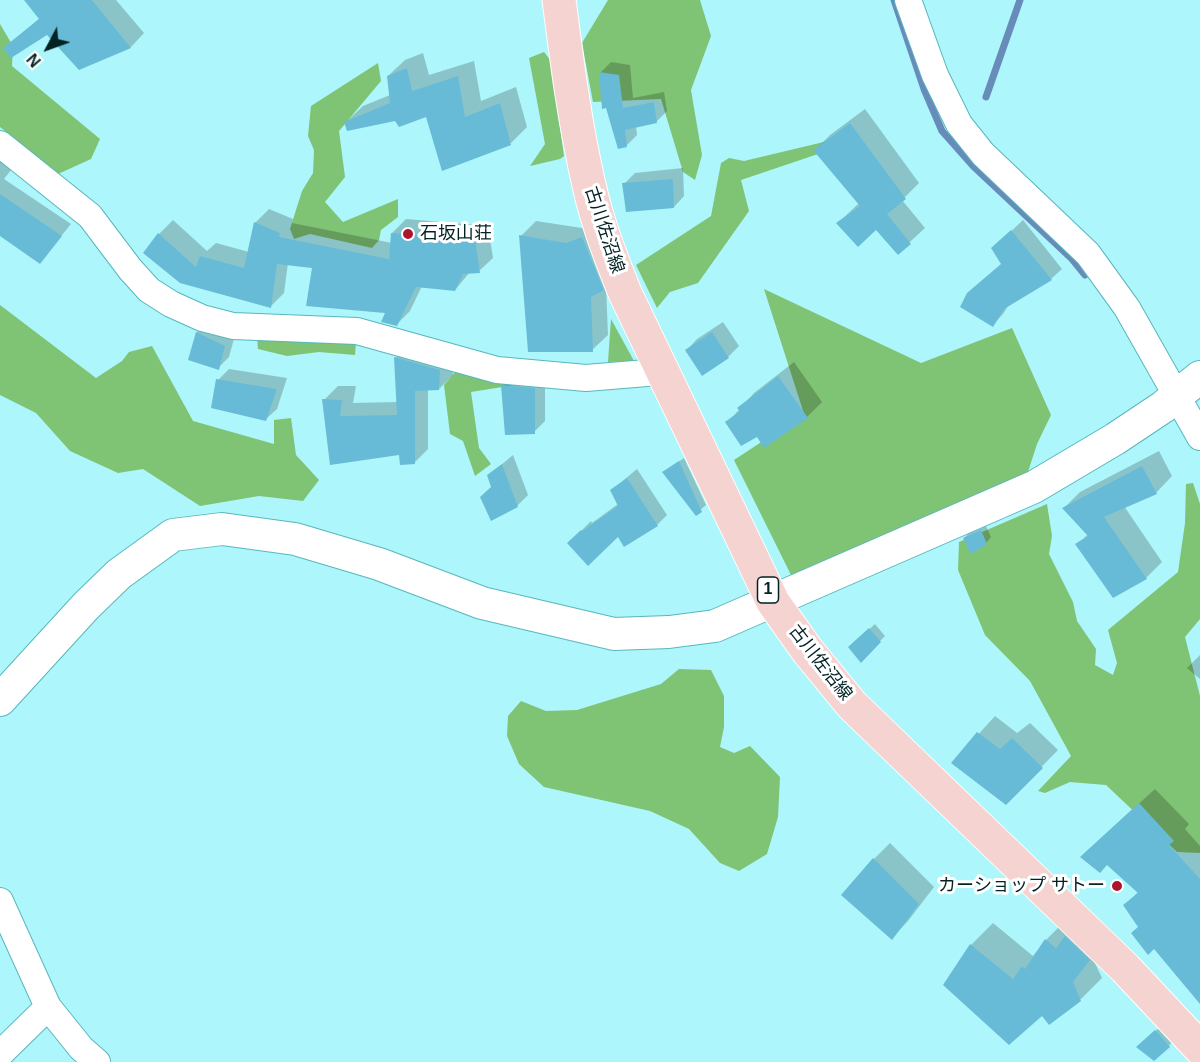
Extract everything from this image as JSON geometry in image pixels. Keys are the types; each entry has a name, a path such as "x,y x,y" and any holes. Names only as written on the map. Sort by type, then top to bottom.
{"main road":[{"name":"古川佐沼線","path":"559,0 576,123 589,187 605,243 625,293 773,602 807,650 852,705 1125,968 1200,1048"}],"street":[{"path":"908,0 934,75 959,124 983,154 1088,254 1188,386 1200,437"},
{"path":"0,144 90,216 149,290 171,304 202,318 233,326 357,331 497,370 586,378 647,374 662,369"},
{"path":"0,700 86,606 119,574 173,535 222,528 295,539 379,564 482,603 614,634 669,632 715,626 1034,487 1115,439 1188,386"},
{"path":"0,901 48,1007 81,1048 97,1062"},
{"path":"0,1054 48,1007"}],"green space":[{"path":"608,0 700,0 711,36 691,90 702,155 695,180 683,172 661,99 593,102 582,43"},
{"path":"0,24 13,46 12,66 100,139 91,159 58,174 0,127"},
{"path":"544,52 551,61 564,156 530,166 545,144 529,58"},
{"path":"378,63 381,81 339,131 345,177 325,202 343,222 398,199 398,217 381,230 379,240 372,248 310,234 294,239 290,229 302,191 313,173 314,150 308,136 311,106"},
{"path":"828,141 821,153 741,180 749,211 698,283 670,292 657,308 636,265 711,216 721,163 729,158 744,161"},
{"path":"764,289 921,363 1012,328 1051,415 1037,444 1027,475 791,575 734,460 804,414"},
{"path":"0,305 96,378 122,361 129,352 152,346 193,421 274,444 274,420 291,418 296,455 319,480 303,501 259,496 200,506 143,469 118,473 70,451 36,413 0,395"},
{"path":"611,319 634,361 608,362"},
{"path":"257,338 356,342 355,355 319,352 287,356 258,349"},
{"path":"457,370 521,384 471,392 479,448 491,464 475,476 463,441 450,434 444,385"},
{"path":"1193,483 1200,504 1200,619 1185,637 1200,696 1200,853 1177,852 1106,785 1070,782 1045,793 1038,791 1071,756 1030,681 985,635 958,570 959,542 1047,504 1052,536 1049,554 1073,602 1077,621 1096,649 1095,665 1113,675 1117,663 1108,630 1178,572 1185,523 1186,484"},
{"path":"679,669 711,670 724,696 724,727 720,747 734,753 750,746 780,777 778,817 767,854 739,871 720,863 689,829 650,811 544,787 519,764 507,736 508,716 521,701 546,711 577,710 661,684"}],"building":[{"path":"24,0 92,0 131,48 79,70 47,35 11,58 3,48 39,19"},
{"path":"407,68 412,91 458,76 465,117 500,103 511,145 442,171 426,117 399,127 395,121 347,131 344,122 390,103 387,76"},
{"path":"599,72 619,75 623,108 654,102 657,123 625,130 627,147 618,149 606,108 602,109"},
{"path":"850,123 906,199 887,214 911,244 898,255 876,230 858,247 836,223 860,206 813,150"},
{"path":"673,179 674,208 626,212 622,183"},
{"path":"0,194 62,236 40,264 0,236"},
{"path":"254,222 280,233 279,237 389,259 391,233 475,239 480,273 463,274 455,291 416,287 397,326 381,322 385,313 306,306 312,268 277,264 271,308 180,283 143,253 158,233 196,267 200,256 244,268"},
{"path":"1011,230 1052,280 1004,309 993,327 960,307 967,293 1001,264 991,248"},
{"path":"519,235 566,243 582,237 604,290 591,297 593,352 528,352"},
{"path":"196,332 225,346 219,370 188,360"},
{"path":"712,332 729,358 702,376 685,350"},
{"path":"394,357 440,370 439,390 415,391 415,464 400,465 399,455 330,465 322,399 342,400 340,416 397,415"},
{"path":"778,376 808,418 764,448 757,437 741,446 725,422 740,411 737,408"},
{"path":"216,379 277,389 266,421 211,408"},
{"path":"501,385 535,388 535,434 505,435"},
{"path":"679,461 702,512 696,516 662,472"},
{"path":"502,464 518,507 491,521 480,497 491,487 487,475"},
{"path":"1142,466 1157,494 1104,517 1147,579 1113,598 1075,544 1088,536 1062,508"},
{"path":"627,478 658,526 624,547 618,537 588,566 567,543 581,530 618,506 610,490"},
{"path":"981,530 987,544 971,554 963,538"},
{"path":"869,628 881,642 861,663 848,647"},
{"path":"977,732 1000,749 1012,738 1043,768 1006,805 951,763"},
{"path":"1139,803 1174,841 1169,845 1200,879 1200,1004 1154,949 1148,955 1131,933 1138,927 1123,905 1138,893 1107,865 1100,873 1080,857"},
{"path":"873,858 919,904 892,940 841,895"},
{"path":"1065,936 1090,960 1073,982 1081,1001 1049,1025 1042,1016 1009,1045 943,985 970,944 1013,979 1022,966 1025,969 1045,939 1056,948"},
{"path":"1155,1030 1170,1047 1154,1061 1136,1047"}],"waterway":[{"path":"894,0 924,89 942,131 973,166 1072,259 1085,275"},
{"path":"986,97 1020,0"}],"place":[{"name":"石坂山荘","path":"408,234"},
{"name":"カーショップ サトー","path":"1117,886"}]}
